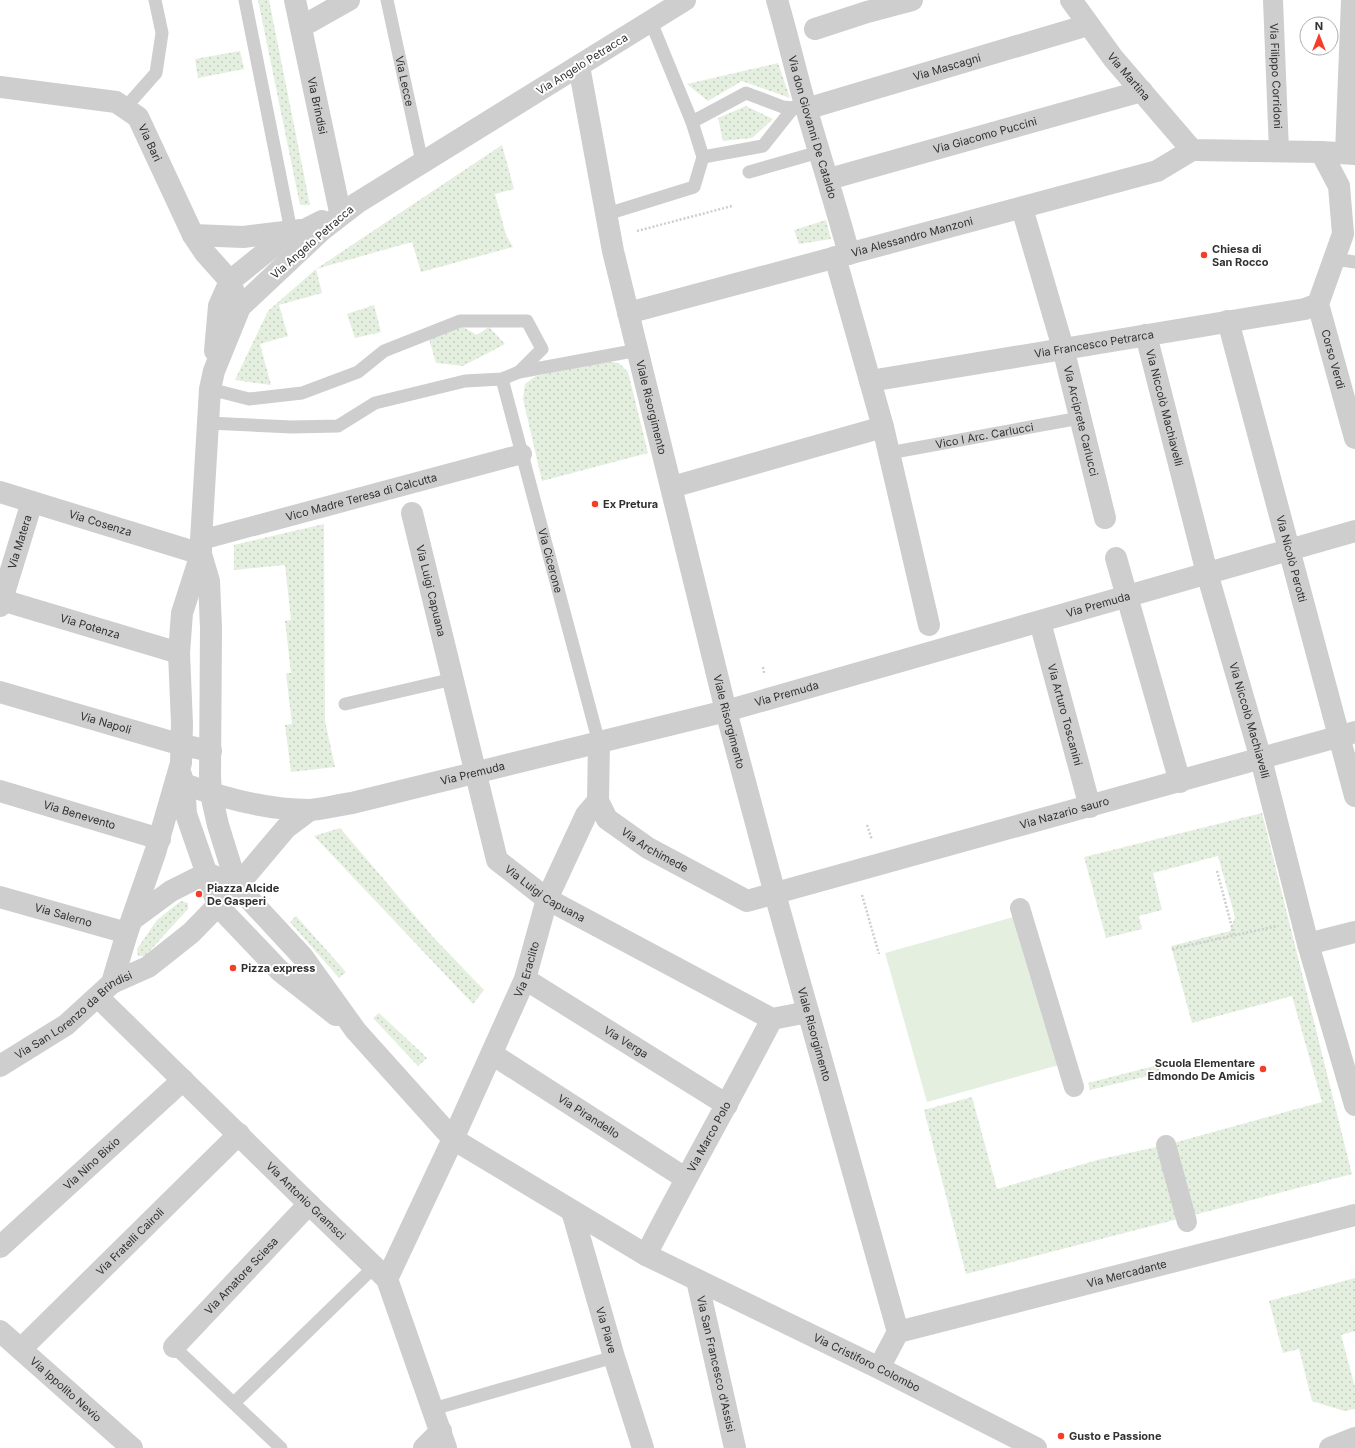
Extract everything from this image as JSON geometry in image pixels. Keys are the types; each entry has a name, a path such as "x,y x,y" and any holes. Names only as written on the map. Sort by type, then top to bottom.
{"street":[{"name":"Via Brindisi","path":"296,0 301,27 349,207"},
{"path":"301,27 349,0"},
{"name":"Via Angelo Petracca","path":"201,547 212,380 240,307 322,230 349,207 685,0"},
{"name":"Via don Giovanni De Cataldo","path":"777,0 789,39 800,108 829,179 842,255 870,381 883,427 929,625"},
{"path":"815,29 864,6 912,0"},
{"name":"Via Martina","path":"1070,0 1113,58 1192,150"},
{"name":"Via Filippo Corridoni","path":"1273,0 1279,151"},
{"path":"1192,150 1350,153 1351,0"},
{"name":"Via Mascagni","path":"800,108 1088,25"},
{"name":"Viale Risorgimento","path":"579,66 613,251 726,711 775,894 898,1332"},
{"name":"Via Bari","path":"0,87 116,102 138,117 193,235 205,253 230,280"},
{"name":"Via Giacomo Puccini","path":"829,179 1142,91"},
{"name":"Via Alessandro Manzoni","path":"628,313 1157,171 1192,150"},
{"path":"1318,304 1345,260 1339,186 1321,152"},
{"path":"212,380 219,306 230,280 276,244 298,231 349,207"},
{"name":"Via Arciprete Carlucci","path":"1022,208 1063,348 1105,518"},
{"path":"193,235 243,237 298,231"},
{"path":"230,280 240,307"},
{"name":"Via Francesco Petrarca","path":"870,381 1305,309 1318,304"},
{"name":"Corso Verdi","path":"1318,304 1355,436"},
{"name":"Via Nicolò Perotti","path":"1228,321 1289,550 1347,734 1355,796"},
{"name":"Via Niccolò Machiavelli","path":"1146,335 1207,573 1261,759 1308,944 1352,1080 1355,1105"},
{"path":"672,487 883,427"},
{"name":"Vico Madre Teresa di Calcutta","path":"201,547 522,454"},
{"name":"Via Cosenza","path":"0,492 201,547"},
{"name":"Via Matera","path":"1,603 32,502"},
{"name":"Via Luigi Capuana","path":"412,512 497,860 547,899 772,1019"},
{"name":"Via Premuda","path":"181,776 212,794 275,807 310,810 352,803 726,711 1355,531"},
{"path":"201,547 182,613 179,653 182,745 181,776 186,814 218,906 280,971 356,1031"},
{"path":"201,547 209,581 211,628 210,776 218,825 237,886"},
{"path":"1116,558 1180,782"},
{"name":"Via Potenza","path":"1,603 179,653"},
{"name":"Via Arturo Toscanini","path":"1040,622 1090,807"},
{"name":"Via Napoli","path":"0,692 182,745 211,751"},
{"name":"Via Nazario sauro","path":"775,894 1180,782 1347,734"},
{"name":"Via Archimede","path":"599,743 598,801 607,820 648,848 746,902 775,894"},
{"path":"105,990 130,926 181,776"},
{"name":"Via Benevento","path":"0,791 160,839"},
{"name":"Via Eraclito","path":"381,1272 454,1139 525,979 547,899 586,815 598,801"},
{"path":"218,906 286,828 310,810"},
{"path":"130,926 171,891 207,873 237,886 302,956 356,1031"},
{"name":"Via Salerno","path":"0,897 130,926"},
{"name":"Via San Lorenzo da Brindisi","path":"0,1066 66,1025 105,990 148,967 192,933 218,906"},
{"path":"1020,908 1074,1087"},
{"path":"1308,944 1355,932"},
{"name":"Via Verga","path":"525,979 727,1105"},
{"name":"Via Antonio Gramsci","path":"105,990 183,1080 309,1204 381,1272 434,1408 443,1440"},
{"path":"772,1019 808,1012"},
{"name":"Via Marco Polo","path":"646,1255 685,1178 727,1105 772,1019"},
{"name":"Via Cristiforo Colombo","path":"356,1031 454,1139 646,1255 879,1368 1036,1448"},
{"name":"Via Pirandello","path":"492,1054 685,1178"},
{"name":"Via Nino Bixio","path":"0,1248 183,1080"},
{"name":"Via Fratelli Cairoli","path":"21,1350 239,1134"},
{"path":"1166,1145 1187,1222"},
{"name":"Via Amatore Sciesa","path":"174,1347 309,1204"},
{"name":"Via Piave","path":"572,1211 614,1357 644,1448"},
{"name":"Via Mercadante","path":"898,1332 1355,1215"},
{"name":"Via San Francesco d'Assisi","path":"696,1280 735,1448"},
{"name":"Via Ippolito Nevio","path":"0,1331 132,1448"},
{"path":"879,1368 898,1332"},
{"path":"424,1448 443,1440"}],"lane":[{"path":"125,108 156,73 162,33 155,0"},
{"path":"245,0 298,231"},
{"name":"Via Lecce","path":"386,0 422,162"},
{"path":"607,214 694,187 703,157 692,122 650,22"},
{"path":"692,122 746,93 783,107 800,108"},
{"path":"703,157 763,146 800,108"},
{"path":"749,172 819,152"},
{"path":"212,380 249,399 302,393 358,372 384,351 460,321 527,321 542,349 519,372"},
{"path":"209,424 292,427 338,426 375,403 464,381 502,379 519,372 638,350"},
{"name":"Via Cicerone","path":"502,379 599,743"},
{"name":"Vico I Arc. Carlucci","path":"889,452 1080,418"},
{"path":"345,704 453,679"},
{"path":"234,1403 381,1272"},
{"path":"174,1347 281,1448"},
{"path":"434,1408 614,1357"}],"path":[{"path":"637,231 732,206"},
{"path":"867,825 873,845"},
{"path":"1217,870 1234,935"},
{"path":"855,872 879,954"},
{"path":"1172,949 1302,920"}],"green space":[{"path":"258,0 269,0 310,205 300,205"},
{"path":"240,51 244,69 198,78 195,59"},
{"path":"778,63 790,98 742,81 708,101 687,84"},
{"path":"746,106 773,119 752,138 723,141 718,118"},
{"path":"502,145 514,189 495,194 506,235 513,247 421,272 412,242 316,269"},
{"path":"826,220 831,239 799,244 794,230"},
{"path":"316,269 322,293 279,305 288,336 260,344 271,385 235,380 268,311"},
{"path":"374,305 381,332 355,338 347,314"},
{"path":"461,326 477,335 489,327 505,344 463,366 436,363 429,339"},
{"path":"606,361 619,363 628,372 648,453 542,481 523,399 525,384 536,376"},
{"path":"324,524 325,721 335,767 291,772 285,725 292,724 286,673 291,673 285,621 291,620 285,565 234,570 234,545"},
{"path":"1262,813 1352,1174 966,1274 924,1110 972,1097 997,1189 1101,1159 1166,1145 1322,1102 1292,996 1192,1023 1171,946 1230,931 1235,917 1218,856 1153,873 1162,910 1139,916 1142,929 1106,938 1084,857"},
{"path":"340,828 433,937 484,990 473,1004 314,836"},
{"path":"181,901 188,903 188,909 145,956 138,956 137,949 157,920"},
{"path":"296,916 346,972 339,978 290,922"},
{"path":"1017,916 1059,1065 927,1102 885,953"},
{"path":"379,1013 427,1058 418,1066 373,1018"},
{"path":"1158,1065 1160,1073 1090,1090 1088,1083"},
{"path":"1355,1278 1355,1331 1341,1335 1355,1387 1355,1409 1344,1411 1312,1401 1299,1349 1283,1353 1269,1301"}],"place":[{"name":"Chiesa di San Rocco","path":"1204,255"},
{"name":"Ex Pretura","path":"595,504"},
{"name":"Piazza Alcide De Gasperi","path":"199,894"},
{"name":"Pizza express","path":"233,968"},
{"name":"Scuola Elementare Edmondo De Amicis","path":"1263,1069"},
{"name":"Gusto e Passione","path":"1061,1436"}]}
